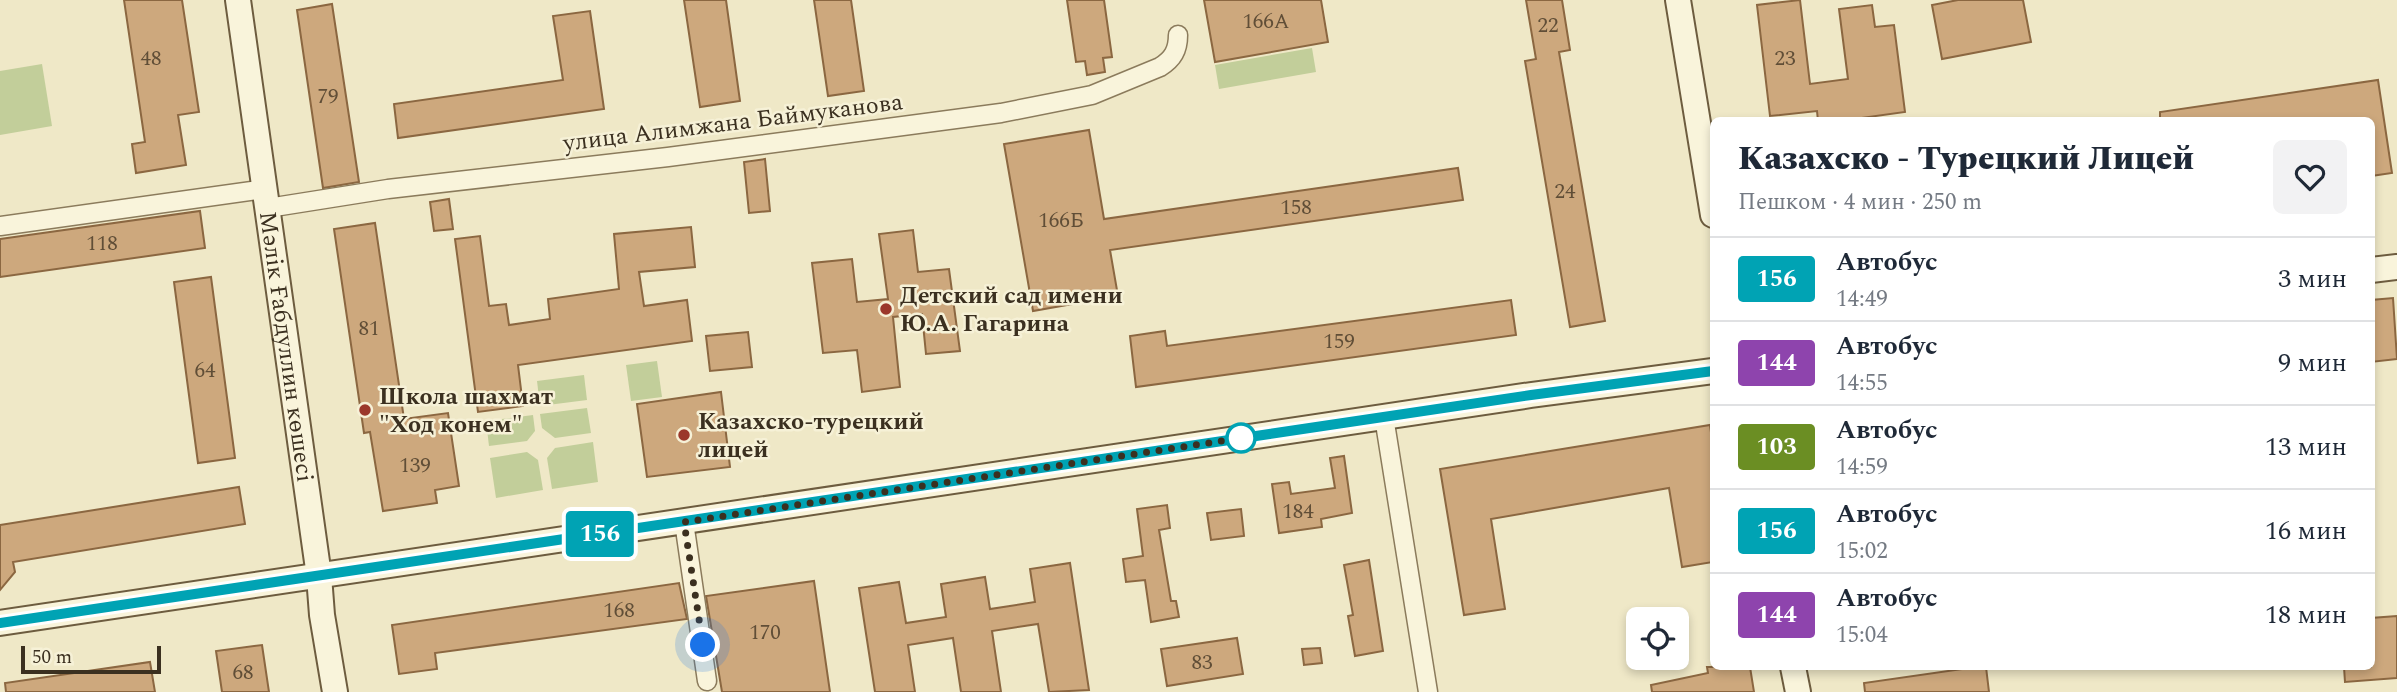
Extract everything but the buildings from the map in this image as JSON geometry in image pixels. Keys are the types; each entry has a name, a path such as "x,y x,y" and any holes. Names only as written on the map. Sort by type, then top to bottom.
{"street":[{"name":"Мәлік Ғабдуллин көшесі","path":"238,0 319,576 322,615 335,692"},
{"path":"1678,0 1710,197"},
{"name":"улица Алимжана Баймуканова","path":"0,226 388,189 668,157 1001,113 1092,95 1160,67 1175,53 1178,35"},
{"path":"2375,270 2397,267"},
{"path":"0,623 1384,417 1710,371"},
{"path":"1384,417 1428,692"},
{"path":"684,522 707,681"},
{"path":"1794,670 1798,692"}],"green space":[{"path":"1312,48 1316,72 1219,89 1215,65"},
{"path":"42,64 52,126 0,135 0,71"},
{"path":"657,361 662,397 631,401 626,365"},
{"path":"584,375 587,400 540,406 537,381"},
{"path":"587,408 591,433 555,438 542,428 540,414"},
{"path":"533,415 535,431 527,441 489,446 486,421"},
{"path":"593,442 598,482 552,489 547,458 555,448"},
{"path":"527,452 538,460 543,490 496,498 490,458"}],"bus line":[{"name":"156","path":"0,623 1531,395 1710,371"}],"place":[{"name":"Детский сад имени Ю.А. Гагарина","path":"886,309"},
{"name":"Школа шахмат \"Ход конем\"","path":"365,410"},
{"name":"Казахско-турецкий лицей","path":"684,435"}],"route":[{"path":"703,645 684,522 1248,437 1241,438"}]}
